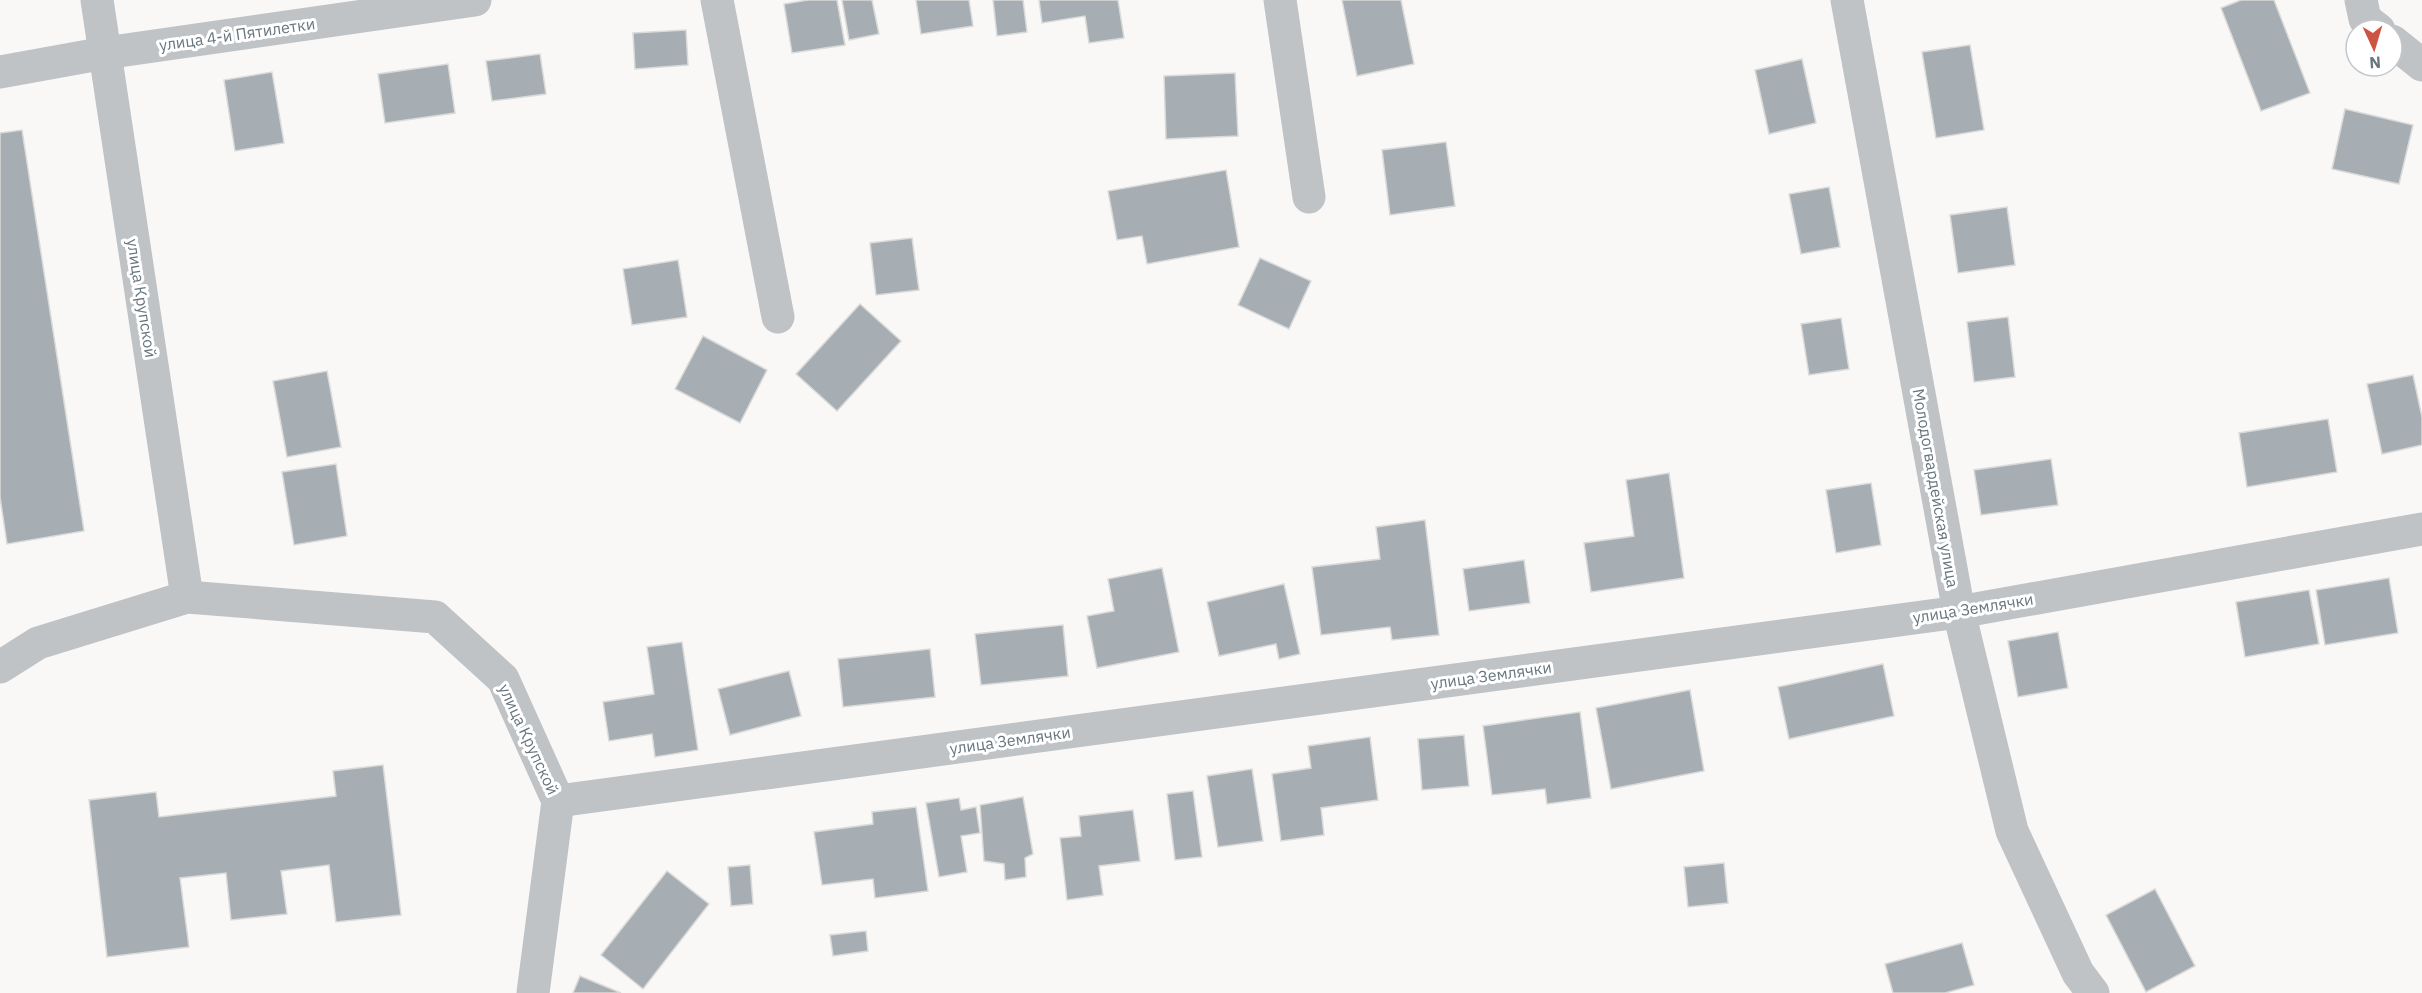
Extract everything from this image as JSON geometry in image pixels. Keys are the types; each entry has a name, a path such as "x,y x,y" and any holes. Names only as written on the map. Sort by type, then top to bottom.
{"street":[{"name":"улица Крупской","path":"97,0 187,597"},
{"name":"улица 4-й Пятилетки","path":"0,72 105,53 475,0"},
{"path":"717,0 778,317"},
{"path":"1280,0 1310,197"},
{"name":"Молодогвардейская улица","path":"1847,0 1959,612 2012,831 2078,973 2092,993"},
{"path":"2361,0 2365,18"},
{"path":"2404,51 2422,65"},
{"name":"улица Землячки","path":"558,801 1959,612 2422,529"},
{"name":"улица Крупской","path":"0,667 38,643 187,597 435,617 503,679 558,801 533,993"}],"building":[{"path":"808,0 837,0 845,45 792,53 784,4"},
{"path":"842,0 872,0 879,34 849,40"},
{"path":"916,0 969,0 973,26 921,34"},
{"path":"993,0 1023,0 1027,32 997,36"},
{"path":"1039,0 1118,0 1124,38 1089,43 1085,16 1042,23"},
{"path":"1342,0 1401,0 1414,64 1357,76"},
{"path":"2241,0 2274,0 2310,93 2261,111 2221,8"},
{"path":"686,30 688,65 635,69 633,33"},
{"path":"1970,45 1984,130 1936,138 1922,52"},
{"path":"540,54 546,94 492,101 486,61"},
{"path":"1802,59 1816,123 1769,134 1755,70"},
{"path":"448,64 455,113 385,123 378,74"},
{"path":"272,72 284,143 235,151 224,80"},
{"path":"1235,73 1238,136 1166,139 1164,76"},
{"path":"2345,109 2413,125 2399,184 2332,169"},
{"path":"22,130 84,531 7,544 0,497 0,133"},
{"path":"1446,142 1455,206 1390,215 1382,150"},
{"path":"1226,170 1239,247 1147,264 1142,236 1117,240 1108,191"},
{"path":"1829,187 1840,247 1801,254 1789,194"},
{"path":"2007,207 2015,265 1958,273 1950,215"},
{"path":"912,238 919,290 876,295 870,243"},
{"path":"1260,258 1311,281 1289,329 1238,305"},
{"path":"678,260 687,317 632,325 623,269"},
{"path":"860,304 901,341 837,411 796,374"},
{"path":"2008,317 2015,377 1974,382 1967,322"},
{"path":"1841,318 1849,369 1809,375 1801,324"},
{"path":"703,336 767,370 740,423 675,389"},
{"path":"327,371 341,447 287,457 273,381"},
{"path":"2413,375 2422,417 2422,445 2382,454 2367,384"},
{"path":"2328,419 2337,472 2247,487 2239,433"},
{"path":"2051,459 2058,505 1981,515 1974,470"},
{"path":"336,464 347,536 294,545 282,472"},
{"path":"1669,473 1684,578 1591,592 1584,543 1634,536 1626,480"},
{"path":"1871,483 1881,545 1836,553 1826,490"},
{"path":"1425,520 1439,635 1392,640 1390,627 1321,635 1312,567 1380,559 1376,527"},
{"path":"1524,560 1530,603 1469,611 1463,569"},
{"path":"1162,568 1179,652 1097,668 1087,616 1114,611 1108,579"},
{"path":"2389,578 2398,633 2325,645 2316,590"},
{"path":"1284,584 1300,654 1279,659 1276,644 1219,656 1207,602"},
{"path":"2309,590 2319,644 2245,657 2236,602"},
{"path":"1063,625 1068,676 981,685 975,634"},
{"path":"2058,632 2068,688 2018,697 2008,641"},
{"path":"682,642 698,750 655,757 652,734 609,741 603,702 654,694 647,647"},
{"path":"930,649 935,697 843,707 838,659"},
{"path":"1883,664 1894,716 1789,739 1778,687"},
{"path":"789,671 801,716 730,735 718,689"},
{"path":"1690,690 1704,771 1611,789 1596,708"},
{"path":"1580,712 1591,798 1547,804 1545,789 1492,795 1483,726"},
{"path":"1464,735 1469,786 1422,790 1418,739"},
{"path":"1370,737 1378,800 1321,808 1324,835 1281,841 1272,774 1311,768 1308,746"},
{"path":"383,765 401,915 336,922 329,865 281,871 287,914 231,920 226,873 180,878 189,947 107,957 89,800 156,792 159,817 336,796 333,771"},
{"path":"1252,769 1263,841 1218,847 1207,776"},
{"path":"1193,791 1202,857 1175,860 1167,794"},
{"path":"1023,797 1033,854 1025,858 1026,877 1005,880 1004,864 984,861 980,805"},
{"path":"959,798 961,810 976,807 980,833 961,836 967,872 939,877 926,803"},
{"path":"916,807 928,891 875,898 873,879 822,885 814,832 873,824 872,812"},
{"path":"1133,810 1140,861 1099,866 1103,895 1067,900 1060,838 1081,836 1079,816"},
{"path":"1724,863 1728,903 1688,907 1684,867"},
{"path":"750,865 753,904 731,906 728,867"},
{"path":"667,871 709,904 643,989 601,955"},
{"path":"2155,889 2195,966 2146,992 2106,915"},
{"path":"866,931 868,951 833,956 830,935"},
{"path":"1962,943 1974,985 1945,993 1893,993 1885,964"},
{"path":"580,976 621,993 573,993"}]}
